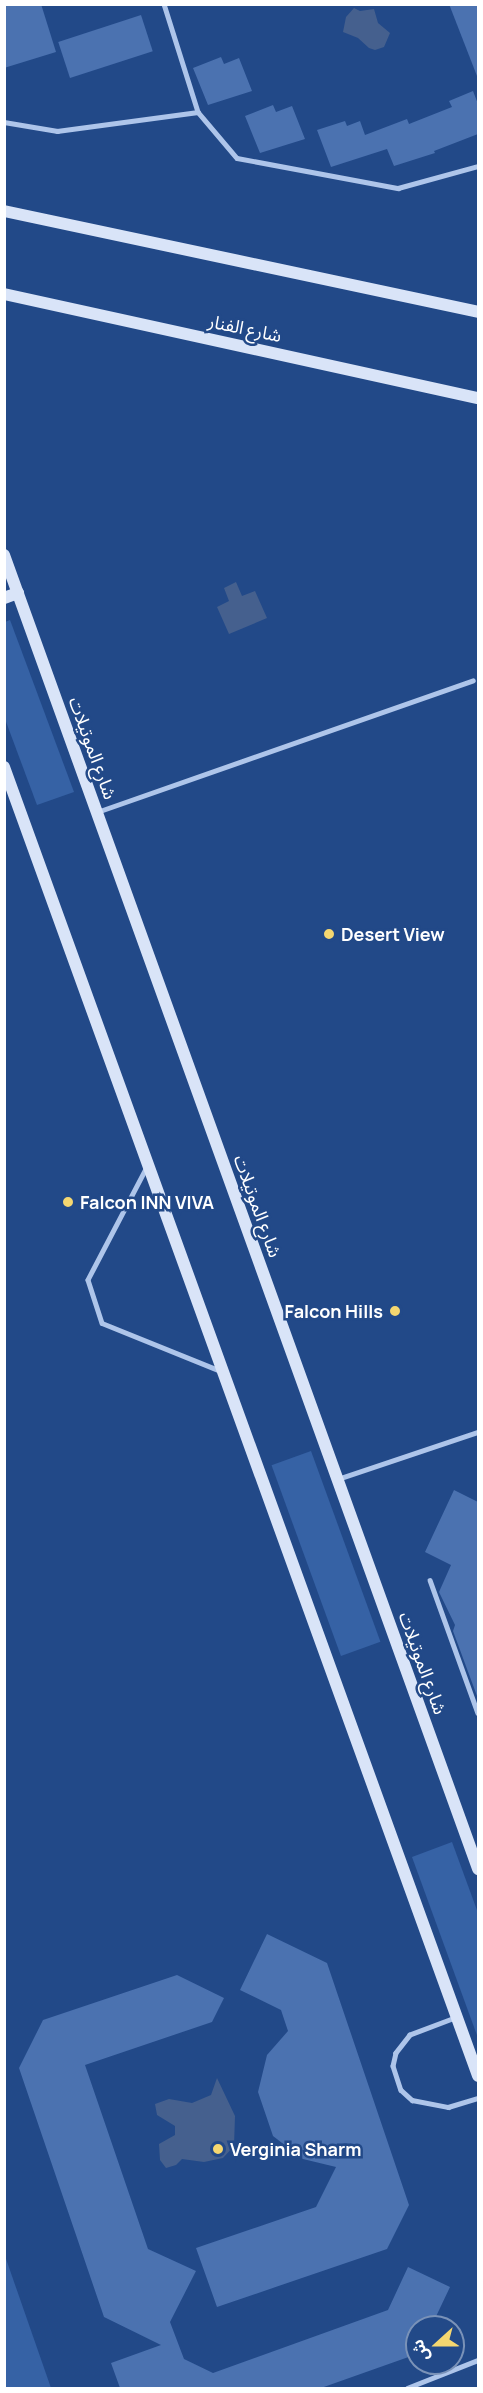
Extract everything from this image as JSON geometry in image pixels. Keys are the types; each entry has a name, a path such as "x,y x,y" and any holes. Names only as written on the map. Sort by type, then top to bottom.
{"street":[{"path":"4,211 478,312"},
{"name":"شارع الفنار","path":"4,294 478,398"},
{"name":"شارع الموتيلات","path":"4,555 478,1869"},
{"path":"4,598 18,593"},
{"path":"4,767 478,2076"}],"lane":[{"path":"164,4 198,112 237,158 398,188 478,166"},
{"path":"4,122 57,131 198,112"},
{"path":"97,812 473,680"},
{"path":"148,1164 88,1280 102,1323 223,1372"},
{"path":"338,1479 478,1432"},
{"path":"430,1580 478,1713"},
{"path":"458,2017 410,2035 396,2053 393,2066 400,2090 412,2100 448,2107 478,2098"},
{"path":"407,2388 478,2360"}],"shaded area":[{"path":"354,8 360,11 374,9 378,23 390,33 384,47 375,50 369,48 358,38 343,32 346,17"},
{"path":"236,582 242,596 255,591 267,618 229,634 217,607 229,601 224,588"},
{"path":"10,620 74,792 37,805 5,719 5,622"},
{"path":"311,1451 380,1642 341,1656 272,1465"},
{"path":"452,1842 478,1913 478,2038 412,1857"},
{"path":"217,2078 235,2116 234,2146 223,2158 204,2162 182,2159 176,2165 166,2168 160,2160 159,2144 175,2135 175,2126 157,2115 155,2104 169,2099 192,2103 211,2095"},
{"path":"5,2256 51,2388 5,2388"}],"building":[{"path":"4,4 41,4 56,52 4,68"},
{"path":"449,4 478,4 478,76 477,76"},
{"path":"141,15 153,51 70,78 58,42"},
{"path":"221,57 224,64 239,58 252,91 208,105 193,68"},
{"path":"473,91 478,104 478,134 434,151 435,153 394,166 387,149 331,167 317,130 345,121 347,126 360,121 365,135 407,119 409,124 452,107 449,101"},
{"path":"273,105 276,112 292,106 305,139 260,153 245,116"},
{"path":"454,1490 478,1502 477,1696 453,1631 455,1625 439,1592 451,1565 425,1552"},
{"path":"267,1934 327,1963 409,2205 387,2249 217,2307 196,2248 316,2207 336,2167 303,2159 273,2136 258,2092 267,2055 288,2031 281,2010 240,1990"},
{"path":"177,1975 224,1998 212,2022 85,2065 148,2249 196,2271 170,2322 184,2359 213,2373 388,2310 408,2267 450,2287 437,2315 405,2315 405,2358 321,2388 120,2388 111,2363 161,2345 104,2317 19,2068 43,2020"}],"place":[{"name":"Desert View","path":"329,934"},
{"name":"Falcon INN VIVA","path":"68,1202"},
{"name":"Falcon Hills","path":"395,1311"},
{"name":"Verginia Sharm","path":"218,2149"}]}
